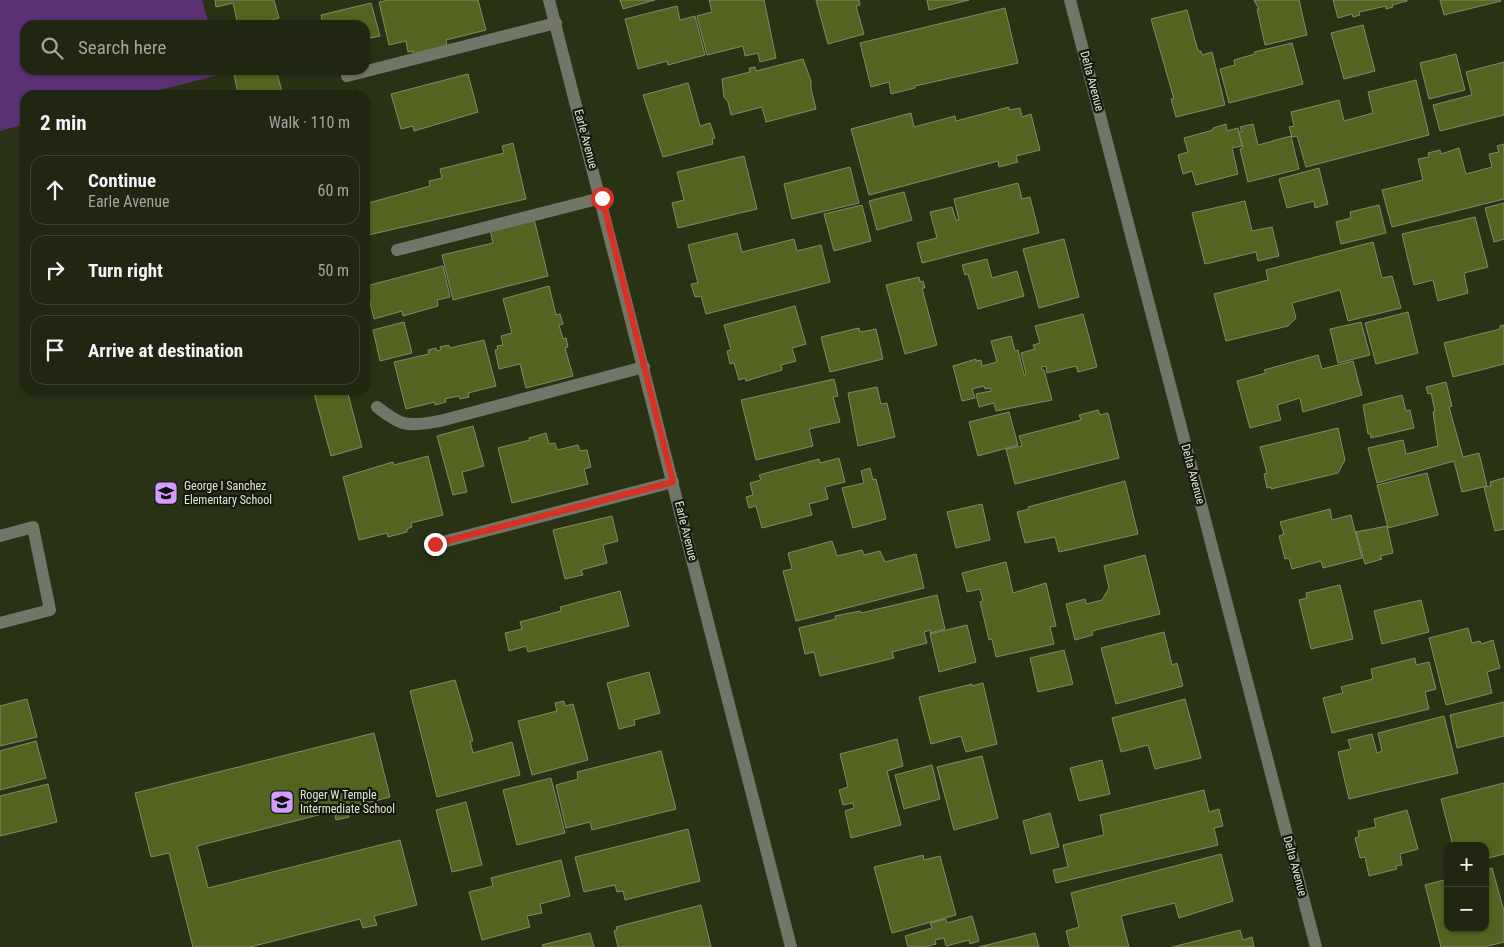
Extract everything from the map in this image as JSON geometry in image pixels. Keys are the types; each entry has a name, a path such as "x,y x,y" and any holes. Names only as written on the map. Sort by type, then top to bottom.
{"street":[{"name":"Earle Avenue","path":"550,0 602,198 791,947"},
{"name":"Delta Avenue","path":"1070,0 1316,947"},
{"path":"370,70 556,23"},
{"path":"347,76 351,75"},
{"path":"397,250 602,198"},
{"path":"377,408 397,423 416,425 440,421 644,367"},
{"path":"435,544 673,482"},
{"path":"0,536 33,527 50,610 0,623"}],"shaded area":[{"path":"0,0 202,0 208,20 20,20 20,75 218,75 160,90 20,90 20,125 0,131"}],"building":[{"path":"215,0 274,0 279,18 272,20 237,20 233,3 216,7"},
{"path":"389,0 478,0 486,30 446,40 447,46 413,54 413,51 408,52 406,41 389,45 379,2"},
{"path":"620,0 655,0 623,9"},
{"path":"709,0 764,0 776,58 760,62 758,53 745,56 743,46 707,55 697,16 712,12"},
{"path":"816,0 859,0 860,5 856,6 864,34 828,44"},
{"path":"927,0 969,0 929,10"},
{"path":"1254,0 1299,0 1307,35 1265,45 1257,9 1259,9"},
{"path":"1333,0 1407,1 1392,5 1393,7 1386,9 1386,6 1359,12 1360,15 1353,17 1352,14 1338,18"},
{"path":"1440,0 1500,0 1501,1 1444,15"},
{"path":"371,3 380,36 370,38 370,20 322,20 321,15"},
{"path":"677,6 680,20 695,16 705,55 668,65 667,61 638,69 625,19"},
{"path":"1005,8 1018,63 915,86 915,88 891,94 889,82 871,87 860,43"},
{"path":"1187,10 1198,51 1201,51 1202,55 1212,52 1225,105 1176,117 1171,99 1174,99 1151,19"},
{"path":"1363,25 1375,71 1344,79 1331,33"},
{"path":"1292,43 1303,84 1229,103 1220,69 1235,65 1234,60 1255,54 1254,52"},
{"path":"1456,54 1465,90 1429,99 1420,63"},
{"path":"803,59 811,81 816,109 766,122 762,107 731,115 728,102 724,97 722,79 750,72 749,68 755,67 756,71"},
{"path":"1504,62 1504,115 1440,131 1433,105 1472,95 1466,72"},
{"path":"468,74 478,112 414,131 413,126 401,129 391,94"},
{"path":"234,75 277,75 282,90 237,90"},
{"path":"1416,80 1429,135 1306,167 1297,136 1292,137 1289,127 1294,126 1291,112 1339,100 1344,121 1373,113 1368,92"},
{"path":"688,83 700,126 710,123 715,138 712,139 713,144 663,157 643,95"},
{"path":"1009,107 1009,110 1020,108 1022,117 1031,114 1040,150 1016,156 1018,162 999,167 998,161 869,195 851,129 911,113 914,127 955,116 956,121"},
{"path":"1226,124 1227,131 1238,128 1242,146 1232,148 1238,174 1196,185 1192,171 1183,174 1178,155 1188,152 1184,138 1213,130 1213,128"},
{"path":"1253,124 1258,145 1291,136 1299,169 1248,182 1240,149 1243,148 1239,132 1242,132 1240,127"},
{"path":"513,143 526,199 370,235 370,203 430,186 429,181 442,178 440,169 504,153 502,146"},
{"path":"1504,144 1504,199 1392,227 1382,190 1423,180 1418,159 1429,157 1428,153 1440,150 1441,154 1459,148 1466,174 1492,167 1489,154 1499,152 1497,146"},
{"path":"744,156 757,209 678,228 672,203 684,200 677,172"},
{"path":"850,167 859,203 792,219 784,184"},
{"path":"1319,168 1328,204 1315,208 1314,201 1287,208 1279,179"},
{"path":"1018,183 1022,199 1030,197 1039,233 922,263 917,243 937,238 930,212 952,207 956,220 959,220 954,199"},
{"path":"904,192 912,220 877,230 869,201"},
{"path":"1245,201 1252,231 1272,227 1279,256 1258,261 1256,252 1205,264 1192,213"},
{"path":"1504,203 1504,239 1494,242 1485,208"},
{"path":"862,205 871,241 834,251 824,214"},
{"path":"1379,205 1386,233 1341,244 1336,222 1351,218 1350,212"},
{"path":"1475,217 1488,267 1464,273 1468,293 1438,301 1433,280 1414,285 1402,234"},
{"path":"534,219 548,276 453,300 442,255 493,243 490,230"},
{"path":"737,233 742,252 794,239 797,251 821,245 830,282 706,314 701,296 695,297 691,284 698,283 688,245"},
{"path":"1064,239 1079,297 1039,308 1023,249"},
{"path":"1373,242 1382,278 1392,276 1401,308 1348,321 1340,290 1292,303 1296,318 1288,326 1226,341 1214,294 1268,280 1266,270"},
{"path":"987,259 992,278 1017,271 1024,296 978,309 968,274 965,275 962,265"},
{"path":"443,266 450,297 437,300 438,306 403,316 402,311 374,319 370,302 370,285"},
{"path":"919,277 920,282 923,281 925,288 922,288 937,345 905,354 886,285"},
{"path":"549,286 556,315 560,314 563,324 559,325 563,339 566,338 568,347 565,348 573,376 526,388 520,364 499,369 495,350 498,349 497,346 503,345 501,336 512,333 503,299"},
{"path":"795,306 806,344 792,348 796,361 781,365 782,370 746,381 745,378 739,380 734,363 730,364 727,351 731,350 724,325"},
{"path":"1408,312 1418,353 1376,364 1365,323"},
{"path":"1083,314 1097,367 1078,372 1076,366 1047,373 1046,366 1041,367 1044,370 1052,400 996,411 994,403 979,407 976,394 991,391 990,388 985,389 984,386 972,389 975,398 962,401 953,366 976,359 976,361 981,360 982,366 997,362 991,341 1011,336 1015,351 1018,350 1024,375 1026,374 1021,353 1035,349 1033,345 1040,343 1035,326"},
{"path":"404,322 412,353 380,361 373,330"},
{"path":"1361,322 1370,355 1338,363 1330,329"},
{"path":"1504,325 1504,364 1453,377 1444,343 1500,329 1500,326"},
{"path":"859,328 860,332 876,329 883,359 830,372 821,337"},
{"path":"484,340 496,386 468,393 469,397 460,399 459,396 445,399 446,402 435,405 435,402 406,409 394,362 429,354 428,350 436,348 437,351 441,350 440,347 449,345 450,348"},
{"path":"1318,355 1322,369 1353,361 1362,395 1303,412 1300,398 1277,405 1281,420 1250,428 1237,381 1266,373 1264,370"},
{"path":"834,379 838,396 833,397 840,422 809,429 813,446 756,460 741,400"},
{"path":"1446,382 1452,406 1449,407 1463,457 1479,453 1487,486 1462,492 1454,461 1377,483 1368,448 1403,440 1406,454 1438,446 1433,412 1435,411 1431,393 1428,394 1426,387"},
{"path":"877,387 881,404 887,403 895,437 858,446 848,393"},
{"path":"315,395 348,395 362,447 331,456"},
{"path":"1402,395 1406,411 1410,410 1414,428 1371,438 1370,433 1368,434 1363,405"},
{"path":"1098,410 1100,415 1108,413 1119,458 1015,484 1006,449 1022,446 1019,436 1081,420 1079,415"},
{"path":"1009,412 1018,445 978,456 969,422"},
{"path":"473,426 484,466 462,472 467,492 453,495 437,436"},
{"path":"1338,428 1345,460 1338,473 1271,489 1271,487 1267,488 1264,474 1267,473 1260,447"},
{"path":"546,433 549,444 555,443 557,450 578,445 580,451 587,450 591,467 584,469 588,484 512,503 498,448 530,440 529,438"},
{"path":"428,456 443,515 411,523 412,527 407,529 407,532 388,537 387,533 359,540 343,477 393,462 394,465"},
{"path":"839,458 845,482 825,487 828,499 809,504 812,515 762,528 756,506 749,508 746,497 753,495 750,483 761,480 759,475 819,459 820,463"},
{"path":"870,468 873,480 876,479 886,519 853,528 842,488 864,483 861,471"},
{"path":"1427,473 1438,515 1388,528 1377,485"},
{"path":"1504,478 1504,529 1495,531 1484,487 1491,486 1490,482"},
{"path":"1125,481 1138,534 1059,552 1055,537 1025,543 1017,512 1029,509 1028,507"},
{"path":"982,504 990,540 956,548 947,512"},
{"path":"1330,509 1332,520 1351,515 1362,558 1323,568 1321,561 1292,569 1289,558 1285,559 1279,536 1284,534 1280,522"},
{"path":"612,516 618,541 603,545 607,563 581,570 583,575 565,579 553,530"},
{"path":"1387,526 1393,553 1380,556 1382,559 1365,564 1356,532"},
{"path":"832,541 837,556 862,550 864,555 880,551 885,562 916,554 924,588 796,621 783,571 792,569 788,553"},
{"path":"1145,555 1160,614 1092,631 1093,635 1075,640 1066,604 1085,599 1086,604 1102,600 1109,588 1104,566"},
{"path":"1006,562 1013,593 1046,583 1056,626 1050,627 1054,644 996,657 992,639 989,640 980,602 983,601 980,589 967,592 962,573"},
{"path":"1340,585 1353,639 1311,649 1299,600 1307,598 1306,593"},
{"path":"620,591 629,626 528,652 526,646 509,651 505,633 522,629 520,622 561,611 560,607"},
{"path":"937,595 945,629 930,633 930,630 924,632 927,643 892,652 894,658 820,676 814,652 805,654 799,628 836,619 835,616 860,611 861,613"},
{"path":"1421,600 1429,632 1382,644 1374,611"},
{"path":"967,625 976,662 939,672 930,634"},
{"path":"1468,628 1472,643 1480,641 1481,644 1493,640 1500,668 1487,672 1492,693 1446,705 1429,638"},
{"path":"1164,632 1172,665 1177,663 1183,686 1116,704 1101,648"},
{"path":"1064,650 1073,684 1038,692 1030,658"},
{"path":"1415,658 1416,665 1429,662 1436,689 1425,692 1429,709 1332,733 1323,698 1343,693 1341,687 1373,679 1371,669"},
{"path":"649,672 660,713 634,720 635,725 619,729 607,683"},
{"path":"455,680 473,741 470,741 473,753 512,742 520,775 437,797 410,691"},
{"path":"983,683 997,744 966,752 961,736 931,744 919,697"},
{"path":"27,699 37,737 0,746 0,706"},
{"path":"1185,699 1201,758 1155,769 1148,745 1121,752 1112,718"},
{"path":"564,701 565,706 573,704 588,760 532,775 518,721 557,711 555,703"},
{"path":"1504,702 1504,736 1457,748 1450,715"},
{"path":"1444,716 1458,773 1349,799 1338,752 1351,749 1348,740 1372,734 1377,753 1382,751 1378,733"},
{"path":"374,733 390,797 347,808 349,817 336,820 334,811 197,846 208,888 400,840 417,905 374,916 377,925 363,928 360,919 250,947 193,947 169,853 151,857 135,793"},
{"path":"897,739 903,766 887,771 901,825 851,838 845,811 854,808 853,803 843,805 839,790 848,787 840,754"},
{"path":"36,741 46,778 0,790 0,751"},
{"path":"661,751 676,809 592,830 590,822 566,828 556,785 578,779 577,772"},
{"path":"982,756 998,818 954,830 937,767"},
{"path":"1102,760 1110,794 1079,801 1070,768"},
{"path":"932,765 940,799 904,809 895,775"},
{"path":"551,778 565,833 517,845 503,790"},
{"path":"1504,783 1504,854 1489,858 1489,842 1452,842 1441,799"},
{"path":"48,784 57,822 0,836 0,796"},
{"path":"1204,790 1209,812 1219,809 1223,826 1214,828 1218,845 1056,883 1053,870 1068,867 1063,845 1104,835 1100,815"},
{"path":"466,802 482,865 452,872 436,810"},
{"path":"1407,810 1418,849 1400,854 1402,865 1396,866 1397,869 1369,876 1365,857 1360,858 1355,838 1359,837 1358,831 1376,827 1374,819"},
{"path":"1050,813 1059,847 1031,854 1023,821"},
{"path":"688,829 700,881 625,900 623,891 617,892 615,885 584,892 575,857"},
{"path":"1221,854 1233,901 1179,918 1175,903 1121,916 1129,947 1070,947 1066,931 1079,927 1071,893"},
{"path":"923,855 924,860 940,856 956,915 892,933 874,867"},
{"path":"561,860 570,896 540,904 542,913 527,916 530,927 482,940 469,892 493,886 491,878"},
{"path":"1492,868 1504,911 1504,942 1484,947 1441,947 1425,885 1444,880 1444,932 1489,932 1489,869"},
{"path":"701,905 711,947 618,947 614,931 617,930 616,927"},
{"path":"972,916 979,941 970,944 969,940 946,946 944,938 935,940 936,944 925,947 908,947 905,936 932,928 930,923 946,919 947,923"},
{"path":"1240,930 1243,940 1252,937 1254,947 1172,947"},
{"path":"590,933 594,947 543,947 542,945"},
{"path":"1035,933 1039,947 979,947"}],"place":[{"name":"George I Sanchez Elementary School","path":"166,493"},
{"name":"Roger W Temple Intermediate School","path":"282,802"}],"route":[{"path":"435,544 673,482 602,198"}]}
